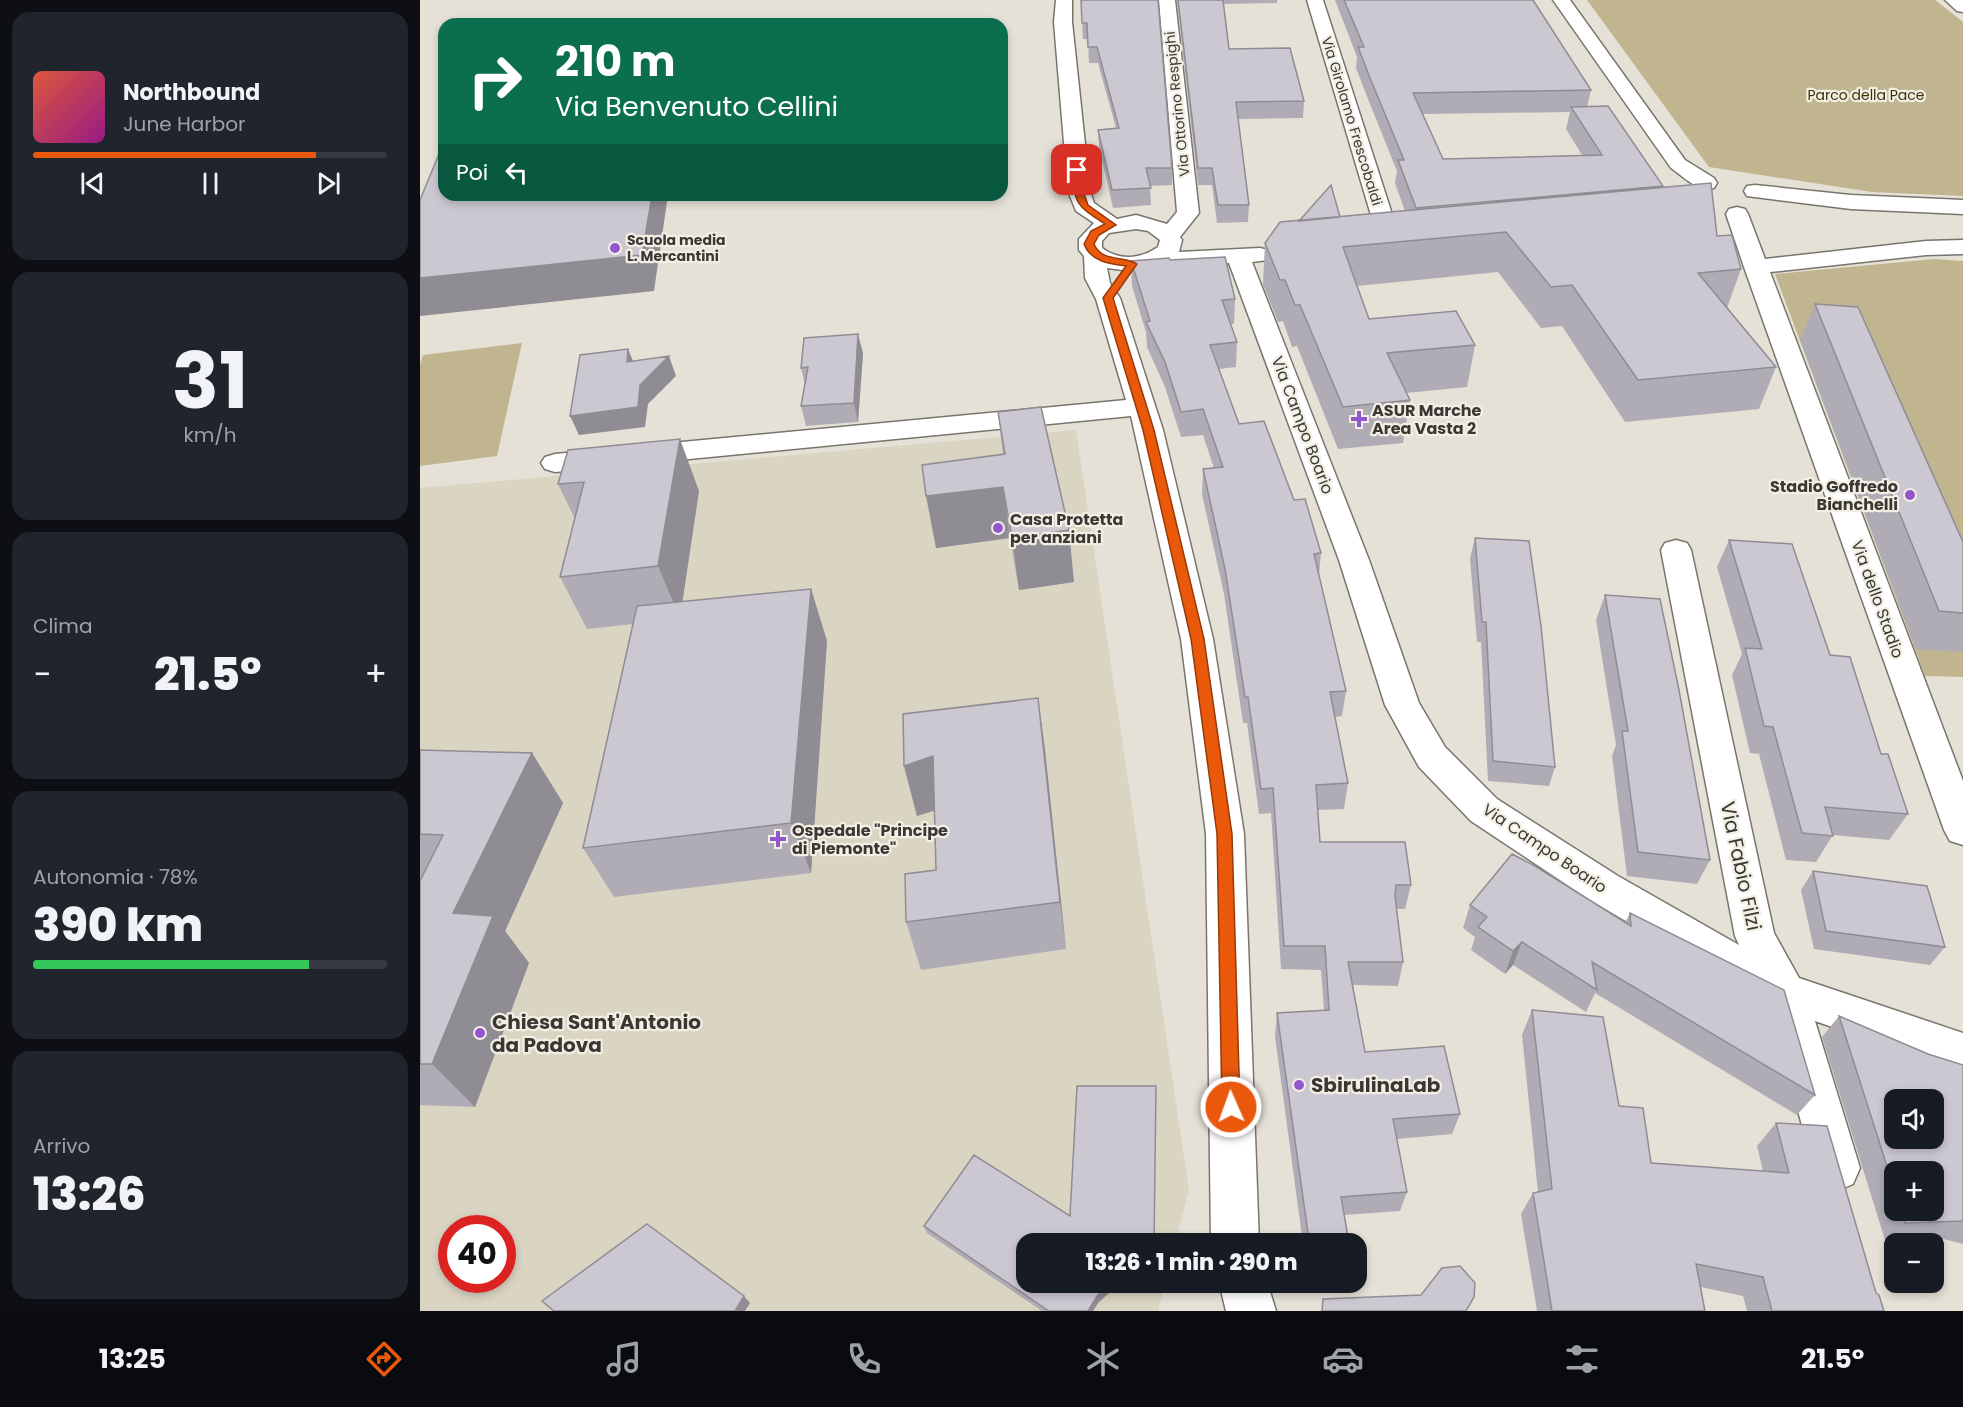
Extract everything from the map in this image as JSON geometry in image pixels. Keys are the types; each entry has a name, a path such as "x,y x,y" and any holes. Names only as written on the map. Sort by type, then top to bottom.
{"street":[{"path":"1064,0 1079,191 1084,206 1083,226 1093,247 1106,260 1143,262 1285,252"},
{"name":"Via Ottorino Respighi","path":"1108,298 1143,262 1163,255 1166,235 1182,222 1188,213 1167,0"},
{"name":"Via Girolamo Frescobaldi","path":"1315,0 1390,242"},
{"path":"1561,0 1678,164 1730,197 1963,207"},
{"path":"1953,0 1963,8"},
{"name":"Via dello Stadio","path":"1730,197 1963,830"},
{"path":"1084,206 1112,225"},
{"path":"1224,256 1136,222 1112,225 1095,233 1093,247 1097,284 1108,298 1141,407 1197,639 1225,834 1234,1233"},
{"path":"1366,244 1413,240"},
{"path":"1756,267 1926,248 1963,247"},
{"name":"Via Campo Boario","path":"1224,256 1354,560 1402,705 1432,757 1484,810 1604,888 1785,992 1963,1053"},
{"path":"555,463 1141,407"},
{"name":"Via Fabio Filzi","path":"1676,550 1755,936 1785,992 1849,1209"},
{"path":"1234,1293 1234,1311"},
{"path":"1246,1293 1251,1311"}],"shaded area":[{"name":"Ospedale \"Principe di Piemonte\"","path":"1076,430 1189,1190 1178,1233 1016,1233 1016,1293 1162,1293 1158,1311 420,1311 420,488"}],"green space":[{"name":"Parco della Pace","path":"1587,0 1935,0 1963,22 1963,196 1872,192 1709,167"},
{"name":"Stadio Goffredo Bianchelli","path":"1934,259 1963,261 1963,677 1925,676 1775,274"},
{"path":"522,343 497,456 420,466 420,365 423,355"}],"building":[{"path":"1081,0 1158,0 1172,168 1146,168 1151,188 1112,190 1098,130 1119,128 1097,47 1088,47 1087,23 1082,23"},
{"path":"1178,0 1223,0 1229,49 1290,48 1304,101 1236,102 1249,205 1218,205 1212,168 1198,168"},
{"path":"1344,0 1533,0 1591,90 1413,93 1443,159 1602,155 1571,107 1608,106 1663,186 1416,208 1398,160 1404,160 1358,47 1364,47"},
{"path":"438,156 438,201 651,201 642,255 420,278 420,200"},
{"path":"1711,183 1717,236 1732,235 1741,269 1698,273 1776,367 1638,380 1572,285 1551,287 1506,232 1343,247 1369,319 1456,311 1475,345 1387,353 1410,400 1343,407 1300,305 1295,305 1285,280 1280,280 1265,243 1280,222"},
{"path":"1331,185 1340,217 1299,221"},
{"path":"1225,257 1235,299 1222,300 1237,342 1210,345 1239,424 1264,421 1294,500 1305,499 1321,553 1314,554 1346,691 1330,692 1348,783 1316,785 1320,842 1405,842 1411,885 1396,885 1395,896 1403,962 1348,962 1365,1052 1444,1046 1460,1114 1393,1119 1407,1192 1341,1197 1347,1233 1308,1233 1277,1013 1329,1010 1325,946 1284,946 1273,788 1261,789 1248,697 1245,697 1225,569 1203,469 1223,467 1203,409 1181,412 1165,362 1146,322 1150,321 1131,261 1169,258 1170,260"},
{"path":"1815,304 1858,307 1963,542 1963,613 1939,611"},
{"path":"858,334 854,403 801,406 808,367 801,368 804,338"},
{"path":"628,349 627,362 669,356 640,385 638,407 570,416 580,355"},
{"path":"1041,407 1069,530 1012,538 1003,487 926,496 922,465 1005,454 998,412"},
{"path":"680,439 658,566 560,577 584,482 558,484 568,450"},
{"path":"1475,538 1529,541 1541,626 1555,767 1493,761 1486,622 1482,622"},
{"path":"1729,540 1792,544 1830,655 1850,657 1881,754 1888,754 1908,814 1825,807 1833,836 1802,833 1773,727 1764,726 1745,648 1762,649"},
{"path":"811,589 791,823 583,848 637,606"},
{"path":"1605,595 1660,599 1710,860 1638,852 1622,731 1628,731"},
{"path":"1038,698 1060,902 906,922 905,874 936,870 933,756 904,766 903,714"},
{"path":"420,750 532,753 453,913 493,916 432,1064 420,1064 420,881 443,835 420,834"},
{"path":"1512,854 1631,926 1630,913 1784,990 1815,1095 1592,962 1597,990 1522,942 1513,951 1478,927 1487,917 1470,905"},
{"path":"1813,871 1927,886 1945,947 1826,931"},
{"path":"1532,1010 1603,1017 1619,1106 1643,1108 1651,1163 1789,1173 1776,1123 1827,1126 1876,1293 1879,1295 1884,1311 1772,1311 1763,1277 1696,1264 1705,1311 1552,1311 1533,1193 1552,1189"},
{"path":"1839,1016 1928,1054 1963,1065 1963,1221 1905,1223 1905,1221 1944,1221 1944,1161 1885,1161"},
{"path":"1077,1086 1156,1086 1154,1233 1016,1233 1016,1289 924,1226 974,1155 1070,1216"},
{"path":"647,1224 744,1296 735,1311 554,1311 542,1301"},
{"path":"1460,1266 1475,1283 1474,1297 1466,1311 1322,1311 1323,1299 1421,1295 1442,1268"},
{"path":"1023,1293 1100,1293 1088,1311 1049,1311"}],"place":[{"name":"Scuola media L. Mercantini","path":"615,248"},
{"name":"ASUR Marche Area Vasta 2","path":"1359,419"},
{"name":"Stadio Goffredo Bianchelli","path":"1910,495"},
{"name":"Casa Protetta per anziani","path":"998,528"},
{"name":"Ospedale \"Principe di Piemonte\"","path":"778,839"},
{"name":"Chiesa Sant'Antonio da Padova","path":"480,1033"},
{"name":"SbirulinaLab","path":"1299,1085"}],"route":[{"path":"1077,170 1080,198 1084,206 1112,225 1095,233 1090,239 1091,250 1106,260 1132,264 1108,298 1149,430 1197,639 1225,834 1231,1107"}]}
